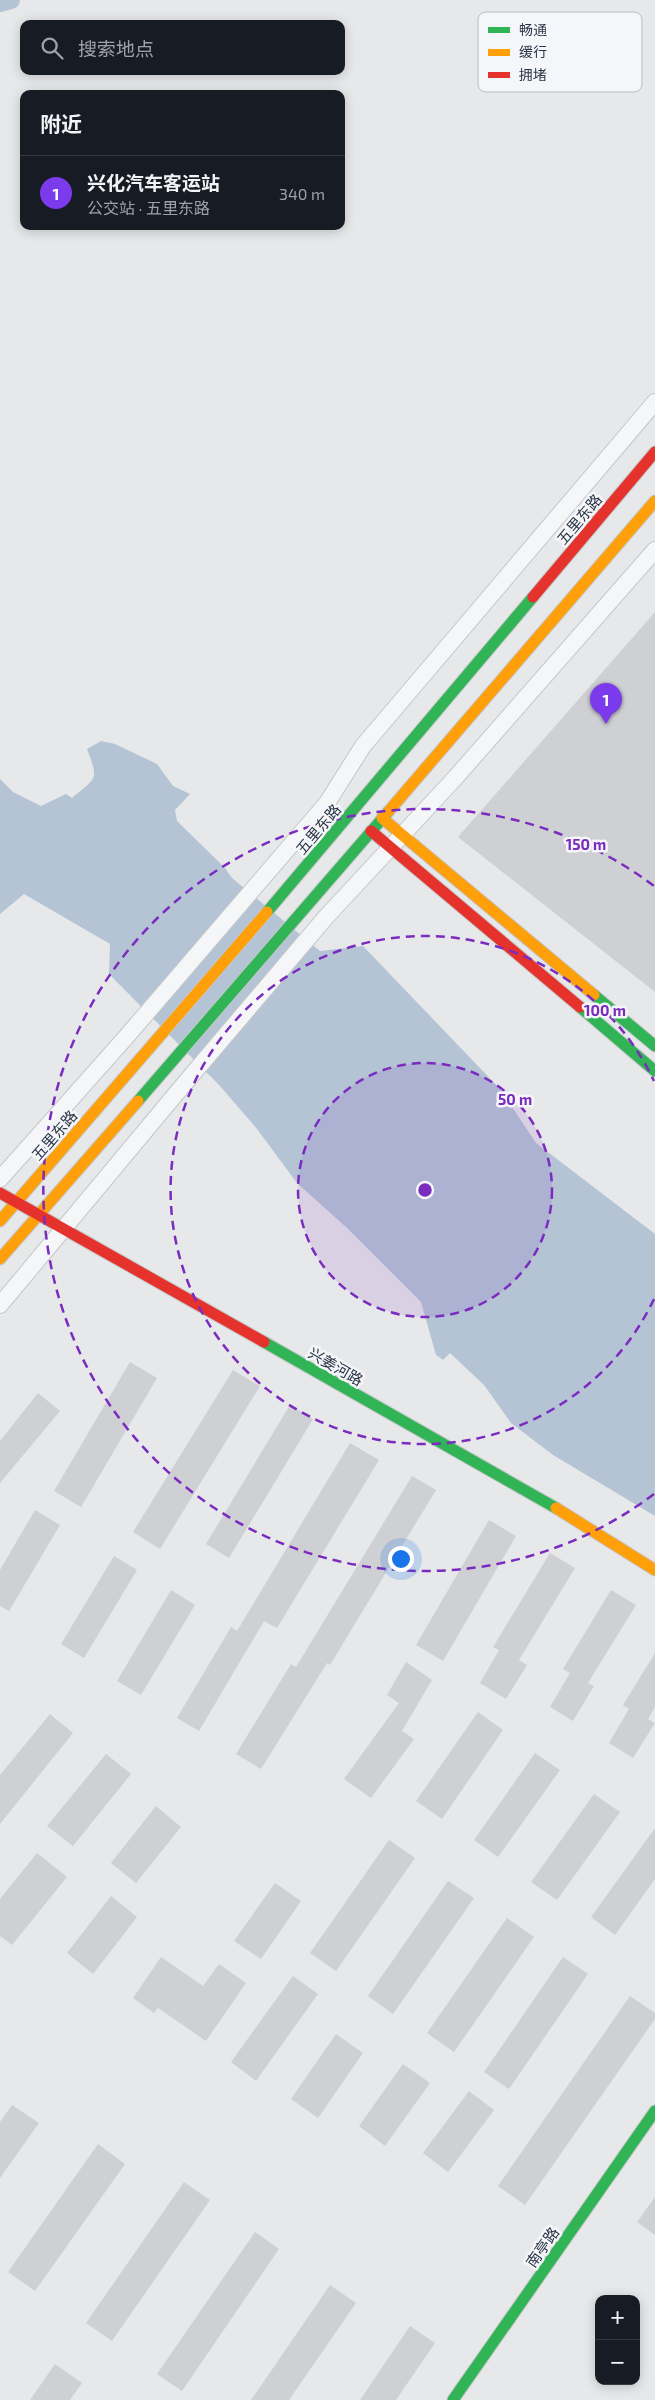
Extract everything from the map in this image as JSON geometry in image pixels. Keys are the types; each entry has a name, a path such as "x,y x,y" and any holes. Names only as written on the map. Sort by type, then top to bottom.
{"main road":[{"name":"五里东路","path":"0,1221 288,888 655,452"},
{"path":"0,1259 309,905 655,500"},
{"path":"382,818 655,1046"},
{"path":"371,831 655,1071"},
{"name":"兴姜河路","path":"0,1193 542,1500 655,1570"},
{"name":"南亭路","path":"453,2400 655,2111"}],"street":[{"path":"0,1178 270,872 328,803 363,746 655,402"},
{"path":"0,1305 185,1082 326,918 456,778 655,550"}],"water":[{"path":"101,741 115,744 157,764 173,786 190,794 175,810 177,821 225,868 232,878 320,951 363,946 500,1089 536,1143 655,1234 655,1516 553,1455 511,1423 484,1385 450,1353 443,1360 436,1355 421,1302 347,1228 297,1183 257,1129 220,1086 109,974 110,944 24,894 0,914 0,779 13,792 41,806 66,794 72,798 91,782 94,773 87,749"}],"building":[{"path":"655,612 655,992 458,837"},
{"path":"130,1362 157,1378 81,1507 54,1491"},
{"path":"233,1370 260,1386 160,1549 133,1532"},
{"path":"38,1393 60,1411 0,1483 0,1441"},
{"path":"290,1405 313,1419 229,1558 206,1544"},
{"path":"350,1443 379,1460 277,1628 264,1621 199,1731 177,1718 231,1627 237,1631"},
{"path":"412,1476 436,1490 330,1665 327,1663 261,1769 236,1754 291,1664 296,1667"},
{"path":"35,1510 60,1525 9,1611 0,1606 0,1570"},
{"path":"489,1520 516,1536 443,1661 416,1645"},
{"path":"550,1553 575,1568 519,1660 527,1665 506,1699 480,1683 499,1650 493,1647"},
{"path":"114,1556 137,1570 84,1658 61,1644"},
{"path":"171,1590 195,1605 141,1695 117,1681"},
{"path":"611,1590 636,1605 588,1683 594,1686 573,1721 550,1707 570,1673 563,1669"},
{"path":"655,1653 655,1707 648,1719 655,1723 633,1758 609,1743 629,1709 623,1705"},
{"path":"406,1662 432,1680 402,1731 414,1739 371,1798 344,1779 399,1703 387,1695"},
{"path":"478,1712 503,1730 442,1819 416,1801"},
{"path":"50,1714 73,1733 0,1824 0,1775"},
{"path":"535,1753 560,1770 498,1857 474,1840"},
{"path":"106,1754 131,1774 73,1846 47,1826"},
{"path":"594,1794 620,1812 557,1900 531,1882"},
{"path":"156,1806 181,1827 136,1883 111,1863"},
{"path":"655,1828 655,1879 615,1935 591,1917"},
{"path":"389,1840 415,1858 336,1971 310,1953"},
{"path":"37,1853 67,1877 12,1945 0,1936 0,1899"},
{"path":"448,1881 474,1898 393,2014 368,1996"},
{"path":"275,1883 301,1901 261,1959 234,1941"},
{"path":"111,1896 137,1917 93,1974 67,1953"},
{"path":"507,1918 534,1937 454,2052 427,2033"},
{"path":"161,1957 203,1986 219,1964 246,1983 206,2041 158,2008 154,2013 133,1998"},
{"path":"563,1957 588,1974 509,2089 484,2072"},
{"path":"293,1976 318,1994 256,2081 231,2062"},
{"path":"630,1996 655,2013 655,2019 525,2205 498,2186"},
{"path":"336,2034 363,2053 318,2118 291,2099"},
{"path":"403,2064 430,2083 385,2146 359,2126"},
{"path":"469,2091 494,2110 448,2172 423,2153"},
{"path":"12,2105 39,2123 0,2178 0,2122"},
{"path":"98,2144 125,2164 35,2291 8,2272"},
{"path":"184,2182 210,2200 112,2341 86,2323"},
{"path":"655,2197 655,2235 637,2222"},
{"path":"255,2232 279,2249 182,2391 157,2374"},
{"path":"330,2285 356,2303 289,2400 251,2400"},
{"path":"410,2326 435,2343 396,2400 360,2400"},
{"path":"55,2364 82,2383 70,2400 30,2400"}],"waterway":[{"path":"0,3 11,0"}],"traffic: fast":[{"path":"267,912 533,597"},
{"path":"138,1101 388,812"},
{"path":"594,995 655,1046"},
{"path":"580,1007 655,1071"},
{"path":"264,1342 556,1508"},
{"path":"453,2400 655,2111"}],"traffic: slow":[{"path":"388,812 655,501"},
{"path":"382,818 594,995"},
{"path":"0,1221 267,912"},
{"path":"0,1259 138,1101"},
{"path":"556,1508 655,1570"}],"traffic: jam":[{"path":"533,597 655,452"},
{"path":"371,831 580,1007"},
{"path":"0,1193 264,1342"}],"place":[{"name":"兴化汽车客运站","path":"606,724"}]}
